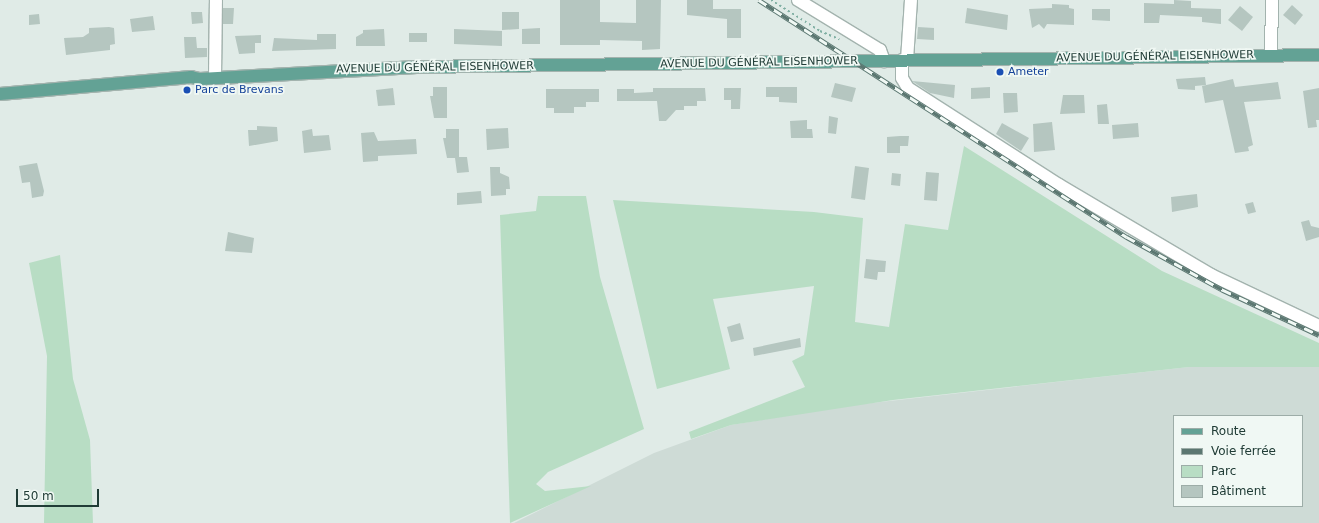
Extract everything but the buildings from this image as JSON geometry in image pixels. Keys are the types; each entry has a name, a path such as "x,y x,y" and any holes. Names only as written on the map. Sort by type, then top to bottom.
{"main road":[{"name":"AVENUE DU GÉNÉRAL EISENHOWER","path":"0,94 121,85 131,88 191,84 200,79 417,67 1319,55"}],"street":[{"path":"215,78 216,0"},
{"path":"798,0 811,4 855,37 880,50 884,61"},
{"path":"911,0 902,78 908,88 1059,185 1211,276 1319,326"},
{"path":"1271,56 1272,0"}],"path":[{"path":"771,0 828,35 840,40 855,37"}],"shaded area":[{"path":"1189,367 1319,367 1319,523 514,523 654,453 731,425 845,406"}],"green space":[{"path":"964,146 1162,271 1319,343 1319,367 1189,367 893,400 731,425 691,439 689,432 805,387 792,361 804,355 814,286 713,299 730,369 657,389 613,200 814,212 863,218 855,322 889,327 905,224 948,230"},
{"path":"538,196 586,196 600,277 644,429 548,472 536,484 545,491 591,486 510,523 500,215 536,211"},
{"path":"60,255 73,379 90,440 93,523 44,523 47,356 29,263"}],"railway":[{"path":"759,0 1127,237 1223,290 1319,335"}],"place":[{"name":"Ameter","path":"1000,72"},
{"name":"Parc de Brevans","path":"187,90"}]}
